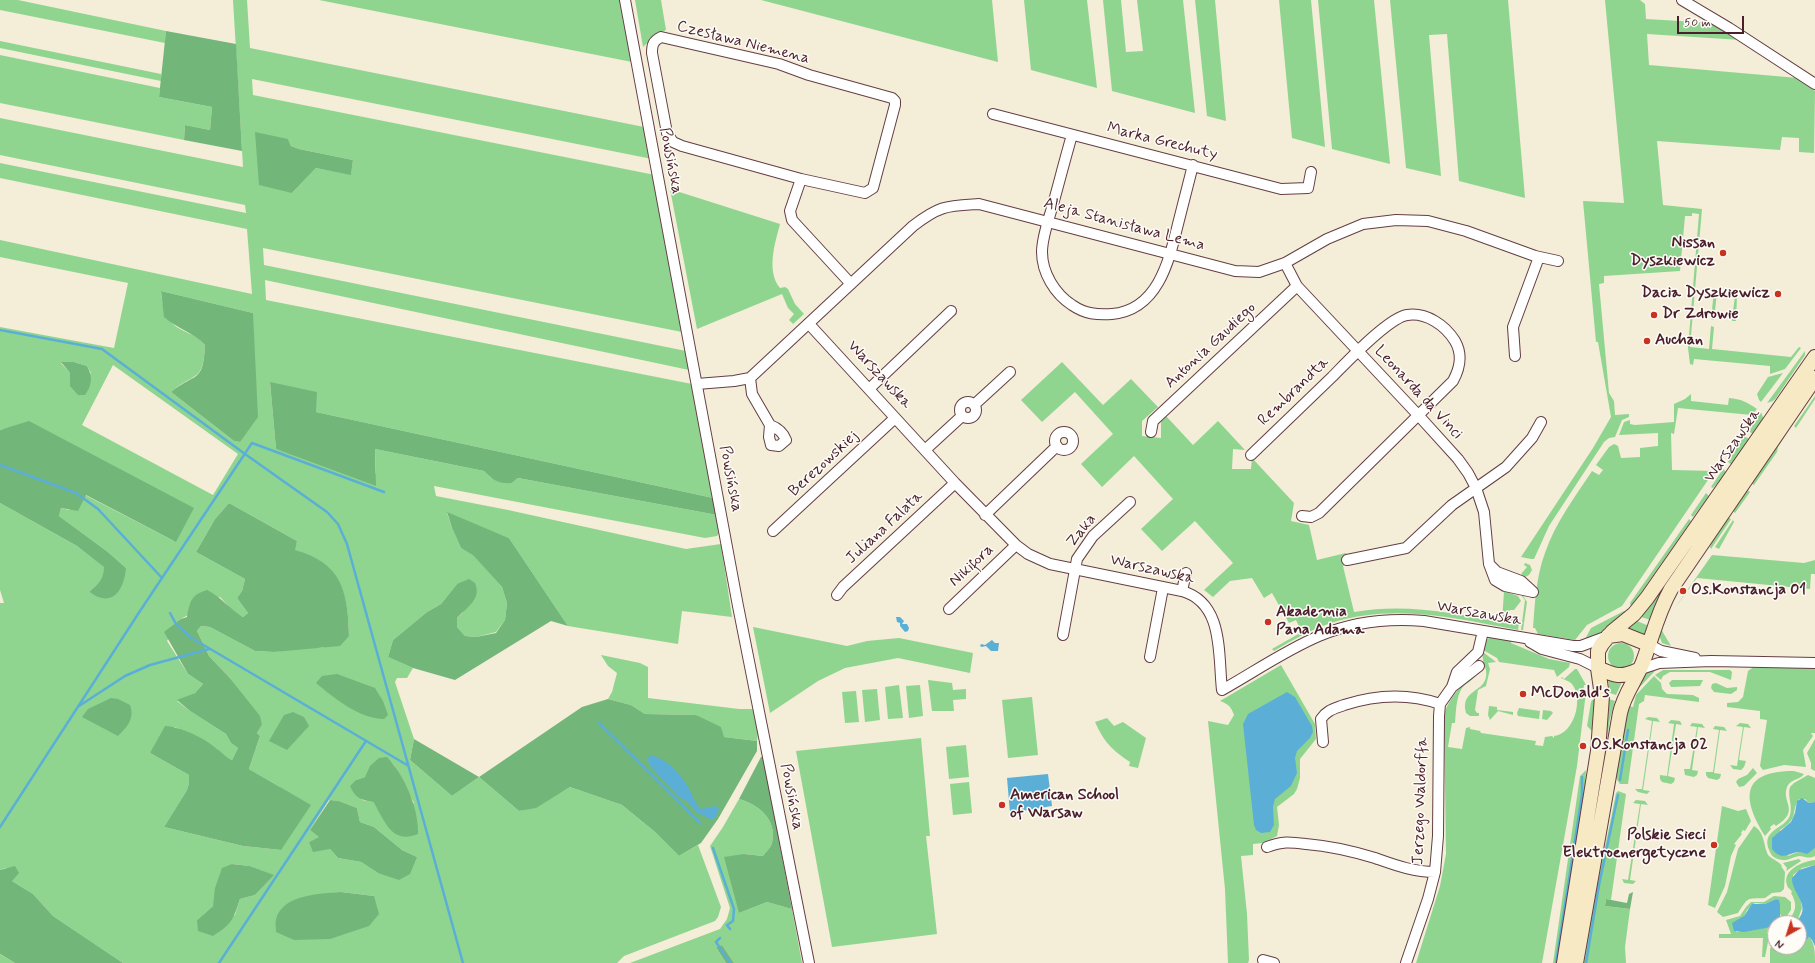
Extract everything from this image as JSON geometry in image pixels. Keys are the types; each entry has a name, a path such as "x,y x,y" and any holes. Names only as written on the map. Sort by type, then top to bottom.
{"main road":[{"name":"Warszawska","path":"1608,636 1634,614 1647,598 1815,357"},
{"name":"Warszawska","path":"1648,644 1659,612 1671,589 1815,378"},
{"path":"1564,963 1598,751 1602,696 1598,668 1599,648 1608,636 1623,634 1648,644 1638,670 1626,693 1621,709 1576,963"},
{"path":"1598,668 1621,676 1627,676 1638,670"}],"street":[{"name":"Powsińska","path":"625,0 740,614 809,963"},
{"path":"1682,0 1768,52 1815,84"},
{"name":"Czesława Niemena","path":"661,37 756,58 892,98 895,101 873,188 865,193 801,179 672,142 667,133 652,53 652,46 656,40 661,37"},
{"name":"Marka Grechuty","path":"993,114 1281,189 1308,188 1311,172"},
{"path":"1072,135 1048,220 1042,252 1048,277 1056,292 1074,307 1090,314 1120,314 1136,308 1155,288 1163,275 1170,254 1193,165"},
{"path":"801,179 790,210 792,220 851,284"},
{"name":"Aleja Stanisława Lema","path":"750,378 913,226 931,212 947,206 980,204 1048,220 1235,271 1259,272 1286,262 1327,239 1363,224 1396,220 1428,221 1466,231 1539,257 1558,261"},
{"path":"1515,356 1513,327 1539,257"},
{"name":"Leonarda da Vinci","path":"1286,262 1297,286 1458,459 1476,488 1484,512 1489,564"},
{"name":"Antonia Gaudiego","path":"1152,432 1153,421 1297,286"},
{"path":"870,389 951,311"},
{"path":"1302,516 1311,517 1318,513 1419,416 1453,381 1459,369 1460,352 1455,341 1446,330 1434,320 1419,316 1407,315 1394,320 1358,351"},
{"name":"Warszawska","path":"809,324 955,483 1016,546 1039,560 1076,570 1182,591 1198,598 1211,614 1217,636 1222,690 1319,636 1359,624 1409,620 1581,646 1608,636"},
{"name":"Rembrandta","path":"1250,455 1358,351"},
{"path":"925,450 962,416 966,419 972,418 976,412 974,405 1010,372"},
{"path":"697,384 750,378 752,394 770,425"},
{"name":"Berezowskiej","path":"773,531 896,418"},
{"path":"1347,560 1406,548 1452,505 1506,467 1532,438 1542,422"},
{"path":"985,515 1057,446"},
{"name":"Juliana Falata","path":"837,595 843,587 955,483"},
{"name":"Zaka","path":"1063,635 1077,559 1093,536 1130,502"},
{"name":"Nikifora","path":"949,609 1016,546"},
{"path":"1182,591 1186,573"},
{"path":"1150,657 1163,588"},
{"path":"1323,742 1321,719 1329,710 1368,698 1389,696 1426,699 1440,704 1452,687 1457,672 1478,652 1483,631"},
{"name":"Warszawska","path":"1527,639 1542,649 1574,657 1598,668"},
{"path":"1648,644 1661,651 1711,661"},
{"path":"1638,670 1659,663 1711,661 1815,663"},
{"path":"1452,687 1480,666"},
{"name":"Jerzego Waldorffa","path":"1406,963 1428,900 1435,872 1438,836 1440,704"},
{"path":"1267,847 1279,842 1321,845 1342,849 1409,869 1435,872"},
{"path":"1263,960 1274,963"}],"green space":[{"path":"0,0 18,0 166,31 165,43 0,10"},
{"path":"233,0 247,0 250,48 644,127 652,159 252,79 253,95 655,175 682,332 263,248 264,265 686,351 689,370 265,280 266,300 692,384 713,498 316,412 270,382 276,449 376,474 375,449 484,471 491,478 512,483 518,478 717,515 720,532 717,536 705,538 434,486 436,496 508,510 686,549 721,544 732,617 682,611 678,644 568,626 509,538 447,513 461,548 473,554 502,587 507,603 505,620 496,632 476,637 465,636 457,627 457,618 463,612 457,584 441,604 427,612 393,640 388,657 413,668 407,678 397,678 395,682 414,739 410,760 452,796 479,777 519,811 536,807 570,787 622,805 655,832 679,856 698,845 721,907 715,921 624,956 617,963 123,963 53,916 33,894 12,881 6,868 0,870 0,603 4,603 0,590 0,503 77,546 105,567 100,581 89,592 101,598 108,598 126,568 108,552 59,516 61,508 69,510 85,495 176,542 3,429 0,430 0,327 114,348 128,283 0,257 0,240 252,294 247,229 0,178 0,163 246,213 245,205 0,155 0,118 243,167","holes":["288,139 291,146 299,149 353,160 351,174 316,168 292,193","161,291 253,313 240,442 234,441 171,392 200,371 204,357 205,345 197,337 177,327 166,314","74,362 87,366 91,373 70,386 70,373 61,363","113,365 238,454 213,495 82,425","229,503 297,541 294,550 310,556 332,571 344,592 347,605 349,636 322,648 301,648 274,652 255,651 210,627 201,626 197,631 209,656 229,677 262,725 257,733 260,736 249,769 280,787 281,850 243,846 164,827 187,790 189,775 150,753 175,727 217,749 223,756 232,760 238,748 231,743 226,734 177,701 195,693 203,684 188,674 167,641 181,619 220,597 232,610 243,617 248,613 237,598 242,591 245,579 196,552 215,519","387,758 394,765 414,803 379,811 373,802 362,800 356,780 365,777","329,800 339,801 357,808 360,822 374,827 402,850 417,857 378,873 361,862 338,858 330,849 309,842 320,837 310,830","232,864 250,866 273,875 255,895 240,899 235,915 197,920 213,906","341,892 374,896 309,896"]},
{"path":"319,0 621,0 632,62"},
{"path":"635,0 661,0 666,30 657,34 643,47"},
{"path":"761,0 992,0 998,62"},
{"path":"1024,0 1087,0 1097,88 1031,70"},
{"path":"1103,0 1121,0 1126,52 1143,51 1137,0 1183,0 1195,113 1112,91"},
{"path":"1195,0 1215,0 1226,121 1207,116"},
{"path":"1279,0 1311,0 1325,147 1292,138"},
{"path":"1318,0 1374,0 1390,164 1332,149"},
{"path":"1390,0 1508,0 1525,198 1459,181 1447,34 1429,35 1441,176 1406,168"},
{"path":"1605,0 1640,0 1645,4 1646,19 1713,23 1741,40 1647,34 1649,65 1798,78 1815,91 1814,153 1799,152 1799,138 1782,137 1780,150 1657,141 1663,205 1702,209 1690,347 1709,349 1711,326 1714,327 1712,349 1791,357 1799,347 1801,348 1785,369 1770,374 1770,366 1694,359 1693,365 1690,364 1688,348 1699,214 1692,213 1692,216 1685,216 1680,271 1604,276 1604,283 1599,284 1609,393 1614,401 1615,415 1629,414 1629,417 1622,420 1615,437 1609,438 1604,442 1549,526 1534,559 1531,559 1521,557 1593,448 1611,417 1598,342 1596,342 1583,201 1624,203"},
{"path":"166,31 236,44 242,151 184,140 185,125 210,130 212,107 159,97"},
{"path":"0,41 161,74 161,81 0,48"},
{"path":"0,55 160,88 159,97 212,107 210,130 185,125 184,140 0,103"},
{"path":"255,132 288,139 291,146 299,149 353,160 351,175 316,168 292,193 259,185"},
{"path":"670,189 780,224 773,257 773,274 780,288 785,287 788,289 795,304 804,314 793,324 789,320 794,314 788,308 782,294 697,329"},
{"path":"161,291 253,313 258,417 240,442 234,441 171,392 197,376 200,372 204,357 205,345 196,337 164,317"},
{"path":"1714,291 1717,292 1714,320 1711,319"},
{"path":"1735,295 1737,296 1736,321 1732,321"},
{"path":"1805,351 1805,355 1776,398 1767,403"},
{"path":"61,362 74,362 87,366 91,381 85,395 78,395 70,386 70,373"},
{"path":"1062,362 1103,405 1131,379 1158,407 1142,421 1142,436 1161,438 1161,420 1166,416 1193,445 1218,421 1245,450 1233,449 1232,469 1251,469 1252,458 1294,503 1291,521 1309,525 1317,560 1346,553 1348,564 1343,566 1354,612 1392,608 1428,610 1502,622 1504,591 1518,596 1521,601 1514,610 1510,610 1507,614 1519,623 1518,630 1424,614 1378,614 1355,617 1331,623 1316,629 1274,651 1272,649 1302,632 1296,620 1289,623 1272,593 1264,598 1252,578 1230,581 1213,597 1204,590 1233,563 1195,521 1162,551 1141,529 1173,499 1134,456 1102,487 1081,464 1113,434 1075,392 1042,422 1021,400"},
{"path":"1815,365 1815,370 1671,579 1651,620 1641,617"},
{"path":"1783,373 1761,402 1757,394 1768,377"},
{"path":"270,382 317,392 316,412 713,498 717,515 518,478 512,483 503,483 493,479 484,471 375,449 376,486 276,449"},
{"path":"1691,394 1691,401 1728,405 1729,398 1733,398 1744,401 1757,409 1752,415 1678,408 1674,434 1671,433 1672,470 1714,471 1740,433 1622,606 1587,625 1575,640 1538,634 1535,628 1533,628 1536,590 1542,562 1554,531 1566,510 1592,471 1599,475 1603,470 1596,465 1609,447 1614,444 1618,446 1621,458 1640,457 1640,448 1658,446 1658,433 1619,435 1624,422 1630,420 1630,424 1635,425 1674,422 1674,404 1685,399"},
{"path":"1815,396 1815,399 1796,428 1794,426"},
{"path":"1761,412 1764,420 1755,435 1748,431"},
{"path":"29,421 194,508 176,542 86,495 78,511 61,508 59,516 108,552 126,568 120,589 117,594 112,597 101,598 89,592 100,581 103,575 104,567 77,546 0,503 0,430"},
{"path":"1788,427 1790,428 1778,447 1777,452 1754,485 1750,483"},
{"path":"1744,436 1751,440 1732,465 1728,462"},
{"path":"1723,469 1727,473 1713,488 1711,487"},
{"path":"1746,489 1750,492 1735,513 1732,510"},
{"path":"1706,493 1709,496 1693,517 1691,515"},
{"path":"229,503 297,541 295,550 311,556 323,563 332,571 339,581 344,592 347,605 349,636 340,646 274,652 255,651 210,627 201,626 197,631 209,656 229,677 260,716 262,725 257,733 260,736 249,769 311,805 281,850 243,846 164,827 187,790 189,775 150,753 165,726 178,728 199,737 232,760 238,748 231,743 226,734 190,711 177,700 195,693 203,684 188,674 164,632 181,619 187,617 192,599 198,594 207,590 217,596 243,617 248,613 237,598 242,591 245,579 196,552 215,519"},
{"path":"447,512 509,538 568,626 551,621 455,680 413,668 388,657 393,640 427,612 441,604 457,584 469,579 475,583 477,594 469,606 457,618 457,627 465,636 476,637 496,633 505,620 507,603 502,587 473,555 461,548"},
{"path":"1727,517 1731,519 1711,549 1710,547 1713,539"},
{"path":"1689,519 1691,521 1631,607 1630,603"},
{"path":"1733,520 1734,522 1719,549 1715,547"},
{"path":"1712,555 1804,563 1815,560 1815,574 1811,574 1810,589 1697,578 1674,609"},
{"path":"1525,563 1530,565 1532,570 1529,575 1525,577 1521,574 1527,567 1524,565"},
{"path":"1522,594 1527,602 1523,630 1521,630 1525,600"},
{"path":"1624,611 1627,611 1598,635 1584,641 1591,628"},
{"path":"1637,621 1649,626 1645,637 1628,629"},
{"path":"753,627 847,646 867,641 899,638 973,653 970,673 898,658 845,668 818,681 770,713"},
{"path":"1661,629 1671,646 1662,643 1659,635"},
{"path":"1491,637 1511,641 1511,643 1549,659 1570,663 1569,667 1557,677 1554,670 1499,662 1497,658 1483,650 1486,640"},
{"path":"1621,643 1630,647 1634,656 1630,665 1621,669 1612,665 1608,656 1612,647"},
{"path":"1483,652 1496,662 1488,663 1490,669 1486,686 1478,690 1475,710 1479,713 1479,716 1470,716 1466,713 1466,700 1481,686 1486,677"},
{"path":"601,655 640,663 648,667 648,698 739,709 753,709 758,732 757,741 724,737 696,715 645,714 631,705 608,699 612,692 617,673 608,666"},
{"path":"1281,665 1315,724 1316,739 1300,759 1300,778 1297,789 1294,794 1277,807 1279,825 1277,836 1263,843 1253,844 1253,855 1241,856 1247,914 1249,960 1248,963 1228,963 1225,889 1208,721 1228,725 1234,715 1232,709 1220,701"},
{"path":"1755,666 1815,667 1815,733 1811,733 1813,736 1803,750 1806,767 1784,765 1763,770 1760,766 1767,720 1760,719 1760,711 1727,707 1727,703 1738,702 1743,697 1748,671"},
{"path":"1657,667 1655,671 1636,691 1649,671"},
{"path":"1575,669 1577,669 1586,685 1584,685 1583,691 1586,692 1577,766 1542,963 1416,963 1440,886 1446,854 1444,714 1453,696 1477,672 1475,677 1462,688 1460,692 1455,723 1452,723 1448,747 1462,749 1466,728 1470,727 1470,729 1480,731 1481,733 1536,741 1535,745 1543,746 1545,737 1552,736 1554,738 1554,736 1561,734 1572,723 1577,707 1577,698 1572,684 1561,678 1562,677 1564,679"},
{"path":"1663,670 1730,670 1732,672 1731,680 1710,672 1670,672 1663,676 1661,680 1655,675"},
{"path":"337,674 375,688 383,701 388,715 384,719 375,718 357,712 339,701 316,683 322,676"},
{"path":"1654,676 1661,683 1662,689 1667,694 1693,695 1699,698 1699,702 1645,695 1644,701 1639,704 1628,784 1620,784 1616,778 1628,706 1633,707 1636,695"},
{"path":"1608,679 1622,682 1616,695 1610,693"},
{"path":"928,680 952,683 953,690 966,689 966,699 953,700 954,711 932,711"},
{"path":"1672,680 1703,680 1700,686 1671,687 1669,683"},
{"path":"1716,683 1727,688 1737,687 1737,690 1731,694 1714,692 1711,688 1712,684"},
{"path":"899,685 903,718 888,719 885,687"},
{"path":"920,685 923,716 909,718 906,686"},
{"path":"877,689 880,720 865,722 862,690"},
{"path":"856,691 859,722 845,723 842,692"},
{"path":"1032,697 1038,755 1008,758 1002,700"},
{"path":"111,698 118,699 130,705 132,714 131,719 118,736 82,717 88,709"},
{"path":"608,699 631,705 645,714 696,715 721,727 724,737 757,741 757,751 718,819 701,843 679,856 655,832 622,805 570,787 536,808 519,811 479,777 582,707"},
{"path":"1609,699 1615,701 1610,719 1572,963 1569,963 1608,720"},
{"path":"1592,700 1595,700 1592,731 1587,726"},
{"path":"1489,706 1497,707 1497,710 1513,712 1513,715 1498,711 1490,720 1488,715"},
{"path":"1519,708 1540,711 1539,719 1518,716 1517,713"},
{"path":"1543,710 1551,711 1553,713 1547,720 1542,719"},
{"path":"293,712 304,717 309,726 287,750 269,741 284,715"},
{"path":"1648,717 1657,718 1660,722 1653,721 1643,790 1650,791 1647,794 1638,792 1635,789 1642,789 1652,721 1645,719"},
{"path":"1107,718 1114,726 1123,722 1146,738 1138,768 1129,766 1130,762 1118,754 1105,740 1095,722"},
{"path":"1671,720 1680,721 1682,725 1676,724 1668,776 1675,778 1674,782 1671,784 1662,782 1660,775 1667,776 1674,724 1668,723"},
{"path":"1692,723 1702,724 1705,728 1698,727 1692,770 1698,771 1697,775 1694,777 1685,775 1684,769 1690,769 1697,727 1690,726"},
{"path":"1740,723 1748,724 1751,728 1744,727 1739,760 1746,761 1741,770 1733,769 1730,765 1737,766 1743,727 1736,726"},
{"path":"1715,726 1724,727 1727,731 1720,730 1714,773 1721,774 1720,778 1717,780 1708,778 1706,775 1706,772 1713,772 1719,730 1713,729"},
{"path":"921,738 930,836 926,836 937,934 832,947 796,751"},
{"path":"414,739 479,777 452,796 410,760"},
{"path":"1815,739 1815,771 1811,769 1811,763 1807,753"},
{"path":"966,745 969,777 949,779 946,747"},
{"path":"387,757 400,774 410,793 418,824 418,834 409,837 401,836 395,833 385,823 373,802 356,796 350,786 356,780 365,777 370,766 379,758"},
{"path":"761,757 763,757 792,909 767,902 739,913 724,857 744,854 763,856 770,848 772,843 772,827 765,814 753,805 739,799"},
{"path":"1753,768 1757,773 1744,786 1739,787 1736,782 1738,779 1747,775"},
{"path":"1586,770 1585,787 1560,963 1553,963 1580,776"},
{"path":"1794,771 1804,774 1788,784 1786,798 1789,811 1783,820 1776,826 1774,824 1770,827 1771,829 1765,836 1757,823 1752,810 1750,799 1751,790 1755,782 1763,776 1776,772"},
{"path":"1808,775 1815,778 1815,802 1809,803 1805,799 1799,799 1790,822 1780,830 1788,856 1798,852 1803,853 1815,848 1815,856 1809,858 1798,856 1785,860 1778,859 1771,854 1767,844 1768,839 1770,834 1783,824 1790,815 1790,787"},
{"path":"969,782 972,813 953,815 950,784"},
{"path":"1618,791 1626,794 1611,900 1606,899 1605,906 1630,909 1625,947 1626,963 1582,963 1596,887 1616,793"},
{"path":"739,799 753,805 765,814 772,827 773,835 770,848 763,856 744,854 739,913 767,902 792,909 802,963 734,963 722,945 716,947 726,963 630,963 720,929 727,919 730,908 710,846"},
{"path":"330,800 339,801 357,808 360,822 374,827 402,850 417,857 410,874 399,880 378,873 361,862 338,858 330,849 313,852 309,842 319,837 310,830"},
{"path":"1636,800 1645,801 1648,805 1641,804 1630,880 1636,881 1633,884 1624,883 1622,879 1628,880 1640,804 1633,803"},
{"path":"1722,806 1738,811 1746,809 1751,821 1734,844 1736,845 1731,856 1725,886 1715,908 1708,905"},
{"path":"1754,826 1761,833 1769,856 1781,864 1785,872 1784,889 1781,892 1772,893 1765,898 1754,898 1748,900 1738,913 1723,917 1717,912 1727,892 1738,849"},
{"path":"1799,859 1801,861 1786,871 1787,868 1783,863"},
{"path":"1815,860 1815,865 1802,868 1793,875 1793,885 1800,896 1802,908 1799,915 1792,915 1795,908 1795,901 1786,880 1790,871 1795,867"},
{"path":"232,864 250,866 274,875 255,895 240,899 236,912 231,921 219,932 213,936 198,931 197,920 213,906 215,888 222,868"},
{"path":"15,866 19,873 12,881 33,894 53,916 123,963 15,963 0,954 0,870"},
{"path":"341,892 374,896 379,914 369,926 330,939 294,940 276,932 276,919 280,911 294,900 313,895"},
{"path":"1633,892 1630,909 1605,906 1606,899 1627,903 1629,894"},
{"path":"1774,896 1785,897 1791,902 1791,910 1788,915 1781,915 1780,904 1776,899 1765,904 1755,903 1747,910 1736,932 1767,927 1767,947 1765,957 1762,957 1763,938 1719,938 1719,934 1731,934 1726,920 1740,916 1751,902 1764,902"},
{"path":"1809,937 1814,945 1815,963 1770,963 1770,955 1807,955 1807,939"},
{"path":"722,945 734,963 726,963 716,947"},
{"path":"0,954 1,955 15,963 0,963"}],"water":[{"path":"896,617 900,617 904,621 902,624 907,624 909,628 908,631 905,632 900,626 900,623 897,622"},
{"path":"992,640 995,643 999,643 998,651 991,651 986,646 980,646 981,644 985,645"},
{"path":"1287,692 1295,697 1312,726 1313,732 1310,738 1297,751 1295,758 1297,773 1291,786 1275,799 1273,807 1274,825 1270,832 1261,833 1256,830 1254,825 1243,724 1248,714"},
{"path":"650,755 662,759 677,772 685,782 695,802 701,809 715,806 719,808 716,816 712,820 696,812 688,802 679,797 651,767 647,760"},
{"path":"1048,774 1052,806 1010,813 1007,778"},
{"path":"1802,798 1809,803 1815,802 1815,848 1807,854 1797,852 1784,856 1778,855 1772,849 1772,838 1791,822 1795,813 1797,801"},
{"path":"1815,865 1815,946 1809,937 1807,939 1807,915 1801,915 1802,906 1793,884 1792,878 1799,870"},
{"path":"1776,899 1779,900 1780,904 1780,915 1767,915 1767,928 1744,932 1734,931 1732,923 1744,916 1752,904 1765,904"}],"waterway":[{"path":"0,330 102,349 327,512 338,524 347,544 463,963"},
{"path":"0,827 140,611 252,443 384,492"},
{"path":"0,465 76,493 98,509 162,578"},
{"path":"170,613 176,624 190,637 407,765"},
{"path":"79,706 125,676 150,665 209,649"},
{"path":"599,723 700,823"},
{"path":"1620,780 1628,730"},
{"path":"219,963 366,741"},
{"path":"1556,963 1582,795 1582,777"},
{"path":"1586,963 1599,885 1618,795"},
{"path":"713,848 734,909 733,921 727,925 730,929"},
{"path":"720,938 716,942 730,963"}],"place":[{"name":"Nissan Dyszkiewicz","path":"1723,253"},
{"name":"Dacia Dyszkiewicz","path":"1778,294"},
{"name":"Dr Zdrowie","path":"1654,315"},
{"name":"Auchan","path":"1647,341"},
{"name":"Os.Konstancja 01","path":"1683,591"},
{"name":"Akademia Pana Adama","path":"1268,622"},
{"name":"McDonald's","path":"1523,694"},
{"name":"Os.Konstancja 02","path":"1583,746"},
{"name":"American School of Warsaw","path":"1002,805"},
{"name":"Polskie Sieci Elektroenergetyczne","path":"1714,845"}]}
